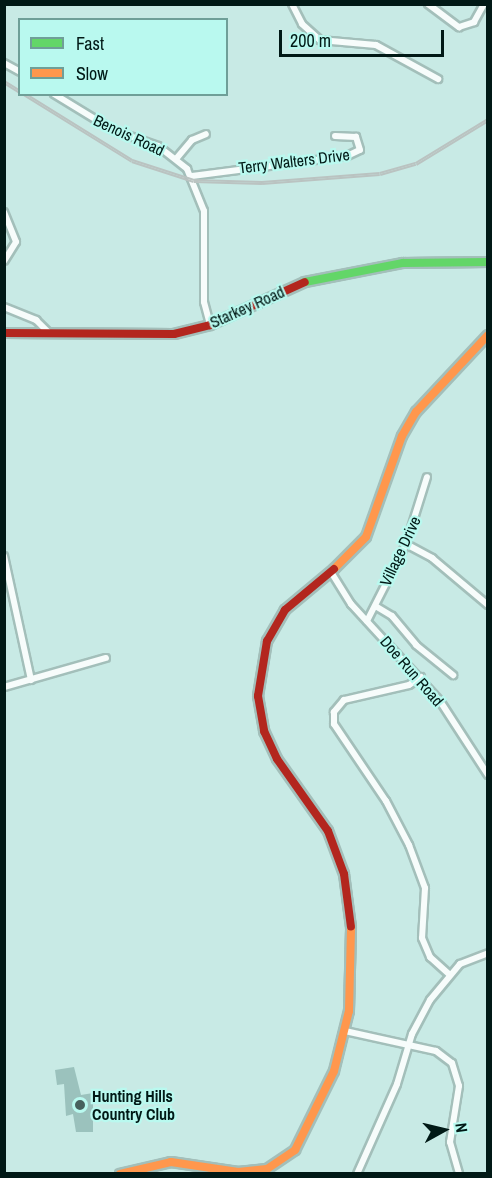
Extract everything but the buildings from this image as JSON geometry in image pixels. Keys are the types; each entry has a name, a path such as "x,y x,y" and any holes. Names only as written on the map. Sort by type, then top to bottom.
{"street":[{"path":"292,4 302,24 320,40 376,45 438,79"},
{"path":"428,4 459,27 474,22 484,4"},
{"path":"4,63 18,71"},
{"name":"Benois Road","path":"57,96 101,124 158,146 176,159 192,176 204,212 204,302 210,325"},
{"path":"176,159 192,140 206,134"},
{"name":"Terry Walters Drive","path":"192,176 347,156 360,150 356,137 335,136"},
{"path":"4,212 16,242 4,261"},
{"name":"Starkey Road","path":"4,333 143,336 210,325 284,290 353,270 403,262 488,262"},
{"path":"4,307 36,320 49,333"},
{"path":"120,1173 171,1162 250,1172 281,1163 303,1140 318,1113 345,1031 353,955 344,874 321,819 270,746 258,696 263,654 276,624 295,599 331,572 356,549 373,524 397,450 416,412 488,335"},
{"name":"Village Drive","path":"367,621 377,607 406,544 428,477"},
{"path":"406,544 432,558 488,605"},
{"path":"4,556 31,680"},
{"name":"Doe Run Road","path":"331,572 367,621 421,677 488,775"},
{"path":"377,607 392,615 416,645 453,675"},
{"path":"4,687 106,658"},
{"path":"421,677 409,686 344,700 336,708 334,724 386,801 409,845 425,888 422,938 430,957 449,974"},
{"path":"357,1173 397,1084 408,1045 449,974 468,959 488,953"},
{"path":"345,1031 439,1052 455,1068 459,1086 449,1132 459,1173"}],"railway":[{"path":"4,82 18,91"},
{"path":"27,96 132,161 194,181 262,183 380,174 416,164 488,120"}],"traffic: fast":[{"path":"305,282 403,263 488,262"}],"traffic: slow":[{"path":"334,569 366,537 402,436 416,412 488,335"},
{"path":"120,1174 171,1162 238,1172 267,1169 295,1150 334,1071 349,1011 351,927"}],"traffic: jam":[{"path":"4,333 174,334 210,325 305,282"},
{"path":"334,569 285,610 267,641 258,696 264,731 277,759 328,831 344,874 351,927"}],"place":[{"name":"Hunting Hills Country Club","path":"80,1105"}]}
